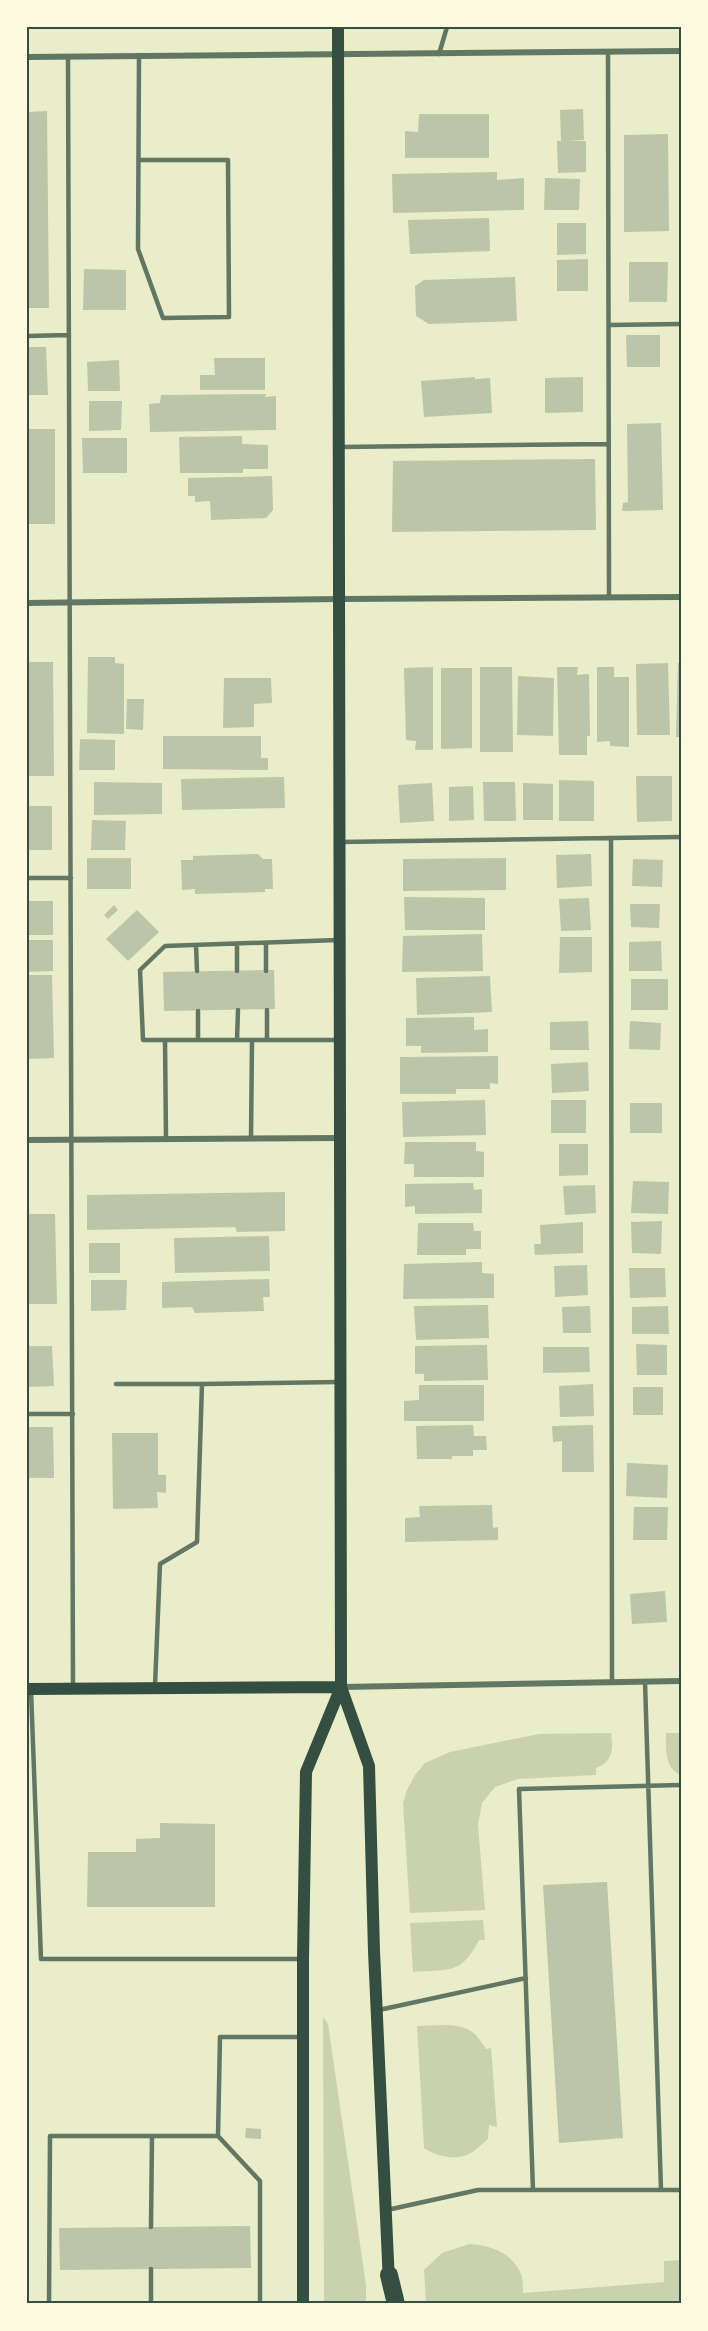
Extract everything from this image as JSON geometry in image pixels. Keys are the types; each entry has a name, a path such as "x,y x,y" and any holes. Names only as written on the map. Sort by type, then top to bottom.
{"highway":[{"path":"389,2275 396,2304"}],"main road":[{"path":"338,27 341,1687 369,1766 374,1951 387,2210 389,2304"},
{"path":"29,1689 341,1687"},
{"path":"303,2304 303,1959 306,1772 341,1687"}],"street":[{"path":"27,57 681,51"},
{"path":"27,603 340,598 681,597"},
{"path":"27,1140 340,1138"},
{"path":"341,1687 681,1681"}],"lane":[{"path":"439,54 447,27"},
{"path":"608,52 609,597"},
{"path":"139,56 138,249 163,318 228,317 228,160 139,160"},
{"path":"68,57 73,1689"},
{"path":"609,325 681,324"},
{"path":"27,336 69,335"},
{"path":"339,447 609,444"},
{"path":"340,842 681,837"},
{"path":"611,838 612,1682"},
{"path":"27,878 71,878"},
{"path":"340,940 165,946 140,970 143,1040 340,1040"},
{"path":"266,943 266,971"},
{"path":"237,944 237,971"},
{"path":"196,945 197,971"},
{"path":"237,1040 238,1010"},
{"path":"267,1010 267,1040"},
{"path":"198,1011 198,1040"},
{"path":"165,1040 166,1139"},
{"path":"251,1138 252,1040"},
{"path":"116,1384 341,1382"},
{"path":"155,1689 160,1564 197,1542 202,1384"},
{"path":"27,1414 73,1414"},
{"path":"645,1682 661,2190"},
{"path":"29,1689 41,1959 303,1959"},
{"path":"533,2190 519,1789 681,1785"},
{"path":"378,2010 526,1978"},
{"path":"260,2304 260,2181 218,2136 220,2037 304,2037"},
{"path":"49,2304 50,2136 218,2136"},
{"path":"151,2227 152,2136"},
{"path":"387,2210 478,2190 681,2190"},
{"path":"151,2304 152,2269"}],"green space":[{"path":"611,1733 611,1754 606,1762 596,1768 596,1775 518,1779 495,1787 482,1803 478,1825 485,1910 410,1913 403,1803 415,1775 425,1763 450,1752 539,1734"},
{"path":"666,1733 681,1733 681,1775 671,1768 669,1763"},
{"path":"483,1920 485,1940 479,1940 473,1951 460,1965 445,1970 413,1972 410,1923"},
{"path":"323,2017 328,2024 366,2285 366,2304 324,2304"},
{"path":"447,2025 470,2031 486,2049 491,2048 497,2127 489,2125 488,2139 471,2153 457,2157 440,2155 424,2148 417,2026"},
{"path":"469,2244 493,2248 512,2261 521,2274 523,2293 664,2282 664,2261 681,2260 681,2304 426,2304 424,2270 442,2253"}],"building":[{"path":"583,109 584,140 567,141 586,141 586,172 558,173 557,141 561,141 560,110"},
{"path":"47,111 49,308 27,308 27,112"},
{"path":"419,114 489,114 489,158 405,158 405,131 418,132"},
{"path":"668,134 669,231 624,232 624,135"},
{"path":"497,172 497,180 524,178 524,210 393,213 392,174"},
{"path":"545,178 580,179 579,210 544,210"},
{"path":"489,218 490,251 410,254 408,220"},
{"path":"557,223 586,223 586,254 557,255"},
{"path":"588,259 588,291 557,291 557,260"},
{"path":"629,262 668,262 667,302 629,302"},
{"path":"84,269 126,270 126,310 83,310"},
{"path":"515,277 517,321 429,324 416,316 415,286 424,280"},
{"path":"626,335 660,335 660,367 627,367"},
{"path":"27,347 46,347 48,395 27,395"},
{"path":"214,358 265,358 265,390 200,390 200,375 215,375"},
{"path":"119,360 120,391 88,391 87,362"},
{"path":"475,377 475,379 490,378 492,413 424,417 421,381"},
{"path":"583,377 583,412 545,413 545,378"},
{"path":"266,394 265,397 276,396 276,430 150,432 149,404 160,403 161,395"},
{"path":"89,401 122,401 121,430 89,431"},
{"path":"661,423 663,510 622,511 623,503 628,502 627,424"},
{"path":"27,429 55,429 55,524 27,524"},
{"path":"242,436 242,444 268,445 268,469 243,469 243,473 180,473 179,437"},
{"path":"82,438 127,438 127,473 83,473"},
{"path":"595,459 596,530 392,532 393,461"},
{"path":"272,476 273,510 266,518 211,520 210,501 195,502 195,496 188,496 188,478"},
{"path":"88,657 115,657 115,663 124,664 124,734 87,733"},
{"path":"27,662 53,662 54,776 27,776"},
{"path":"668,663 670,735 637,735 636,664"},
{"path":"678,663 681,663 681,737 676,737"},
{"path":"433,667 433,750 415,750 416,741 406,740 404,668"},
{"path":"480,667 512,667 513,752 480,752"},
{"path":"557,667 578,667 577,675 589,674 590,736 587,736 587,755 559,755"},
{"path":"597,667 614,667 614,677 629,677 629,747 610,746 610,741 597,742"},
{"path":"441,668 472,668 472,748 441,749"},
{"path":"518,676 554,678 553,736 517,735"},
{"path":"224,678 271,678 272,703 254,704 254,727 223,728"},
{"path":"127,699 144,699 143,730 126,729"},
{"path":"163,736 261,736 261,758 268,758 268,770 163,769"},
{"path":"80,739 115,740 115,770 79,770"},
{"path":"636,776 672,776 672,821 637,822"},
{"path":"284,777 285,808 182,810 181,779"},
{"path":"559,780 594,781 594,821 559,821"},
{"path":"94,782 162,783 162,814 94,815"},
{"path":"483,782 515,782 516,821 484,821"},
{"path":"432,783 434,821 400,823 398,785"},
{"path":"523,783 553,784 553,820 523,820"},
{"path":"473,786 474,820 449,821 449,787"},
{"path":"27,806 52,806 52,850 27,850"},
{"path":"92,820 126,821 125,850 91,850"},
{"path":"258,854 263,859 272,859 273,889 265,889 265,892 195,894 195,889 182,890 181,860 193,860 193,856"},
{"path":"591,854 592,886 557,888 556,855"},
{"path":"87,858 131,858 131,889 87,889"},
{"path":"506,858 506,890 403,891 403,859"},
{"path":"633,859 663,860 662,887 632,886"},
{"path":"404,897 485,898 485,930 405,930"},
{"path":"589,898 591,930 561,931 559,899"},
{"path":"27,901 53,901 53,935 27,935"},
{"path":"630,904 660,904 659,928 631,927"},
{"path":"114,905 118,910 108,919 104,915"},
{"path":"137,910 159,932 128,961 106,939"},
{"path":"482,934 483,971 402,972 403,936"},
{"path":"560,937 592,937 592,972 559,973"},
{"path":"27,940 53,940 53,971 27,972"},
{"path":"661,941 662,971 629,971 629,942"},
{"path":"274,970 275,1009 164,1011 163,972"},
{"path":"27,975 52,975 54,1058 27,1059"},
{"path":"490,976 492,1012 417,1015 416,978"},
{"path":"631,979 668,979 668,1010 631,1010"},
{"path":"474,1017 474,1030 488,1029 488,1052 421,1053 421,1046 406,1046 406,1018"},
{"path":"588,1021 589,1050 550,1050 550,1022"},
{"path":"630,1021 661,1023 660,1050 629,1049"},
{"path":"498,1056 498,1084 490,1083 490,1089 456,1089 456,1094 400,1094 400,1057"},
{"path":"588,1062 589,1091 552,1093 551,1064"},
{"path":"485,1100 486,1135 403,1137 402,1102"},
{"path":"551,1100 586,1100 586,1133 551,1133"},
{"path":"630,1103 662,1103 662,1133 630,1133"},
{"path":"405,1142 476,1142 476,1151 484,1152 484,1177 414,1177 414,1164 404,1164"},
{"path":"559,1144 588,1144 588,1175 559,1176"},
{"path":"633,1181 669,1182 668,1214 631,1213"},
{"path":"473,1183 474,1190 482,1189 482,1213 415,1214 415,1206 405,1207 405,1184"},
{"path":"595,1185 596,1213 565,1215 563,1186"},
{"path":"285,1192 285,1231 237,1232 235,1227 87,1230 87,1195"},
{"path":"27,1214 55,1214 57,1304 27,1304"},
{"path":"662,1221 661,1254 632,1253 631,1222"},
{"path":"583,1222 583,1253 535,1255 534,1244 541,1244 540,1225"},
{"path":"418,1223 473,1223 474,1231 481,1231 481,1249 466,1249 466,1255 417,1255"},
{"path":"269,1236 270,1271 175,1273 174,1238"},
{"path":"89,1243 120,1243 120,1273 89,1273"},
{"path":"482,1262 482,1273 494,1274 494,1298 403,1299 404,1264"},
{"path":"587,1265 588,1295 555,1297 554,1266"},
{"path":"629,1268 665,1268 666,1297 630,1298"},
{"path":"269,1279 270,1297 263,1297 264,1311 195,1313 192,1307 162,1308 162,1282"},
{"path":"91,1280 127,1280 126,1310 91,1311"},
{"path":"488,1305 489,1338 416,1340 414,1306"},
{"path":"590,1306 591,1333 563,1333 562,1307"},
{"path":"668,1306 669,1334 632,1334 632,1307"},
{"path":"636,1344 667,1345 667,1375 637,1375"},
{"path":"487,1345 488,1380 424,1381 424,1374 415,1374 415,1346"},
{"path":"27,1346 52,1346 54,1386 27,1387"},
{"path":"543,1347 589,1347 590,1372 543,1373"},
{"path":"593,1384 594,1416 560,1417 559,1386"},
{"path":"419,1385 484,1385 484,1421 404,1421 404,1401 419,1400"},
{"path":"633,1387 663,1387 663,1415 633,1415"},
{"path":"473,1425 474,1436 486,1436 487,1450 473,1450 473,1456 452,1456 452,1459 417,1459 416,1426"},
{"path":"593,1425 594,1472 562,1472 562,1441 553,1442 552,1426"},
{"path":"27,1427 53,1427 54,1478 27,1478"},
{"path":"112,1433 158,1433 158,1475 166,1475 166,1493 157,1492 158,1508 113,1509"},
{"path":"627,1463 668,1465 667,1498 626,1496"},
{"path":"492,1505 493,1528 498,1527 498,1540 405,1542 405,1518 420,1517 419,1506"},
{"path":"634,1507 668,1507 667,1540 633,1540"},
{"path":"665,1591 667,1622 632,1624 630,1594"},
{"path":"160,1823 215,1824 215,1907 87,1907 88,1852 136,1852 136,1839 160,1838"},
{"path":"607,1882 623,2138 559,2143 543,1885"},
{"path":"246,2128 261,2129 261,2139 245,2138"},
{"path":"250,2226 251,2268 60,2270 59,2228"}]}
